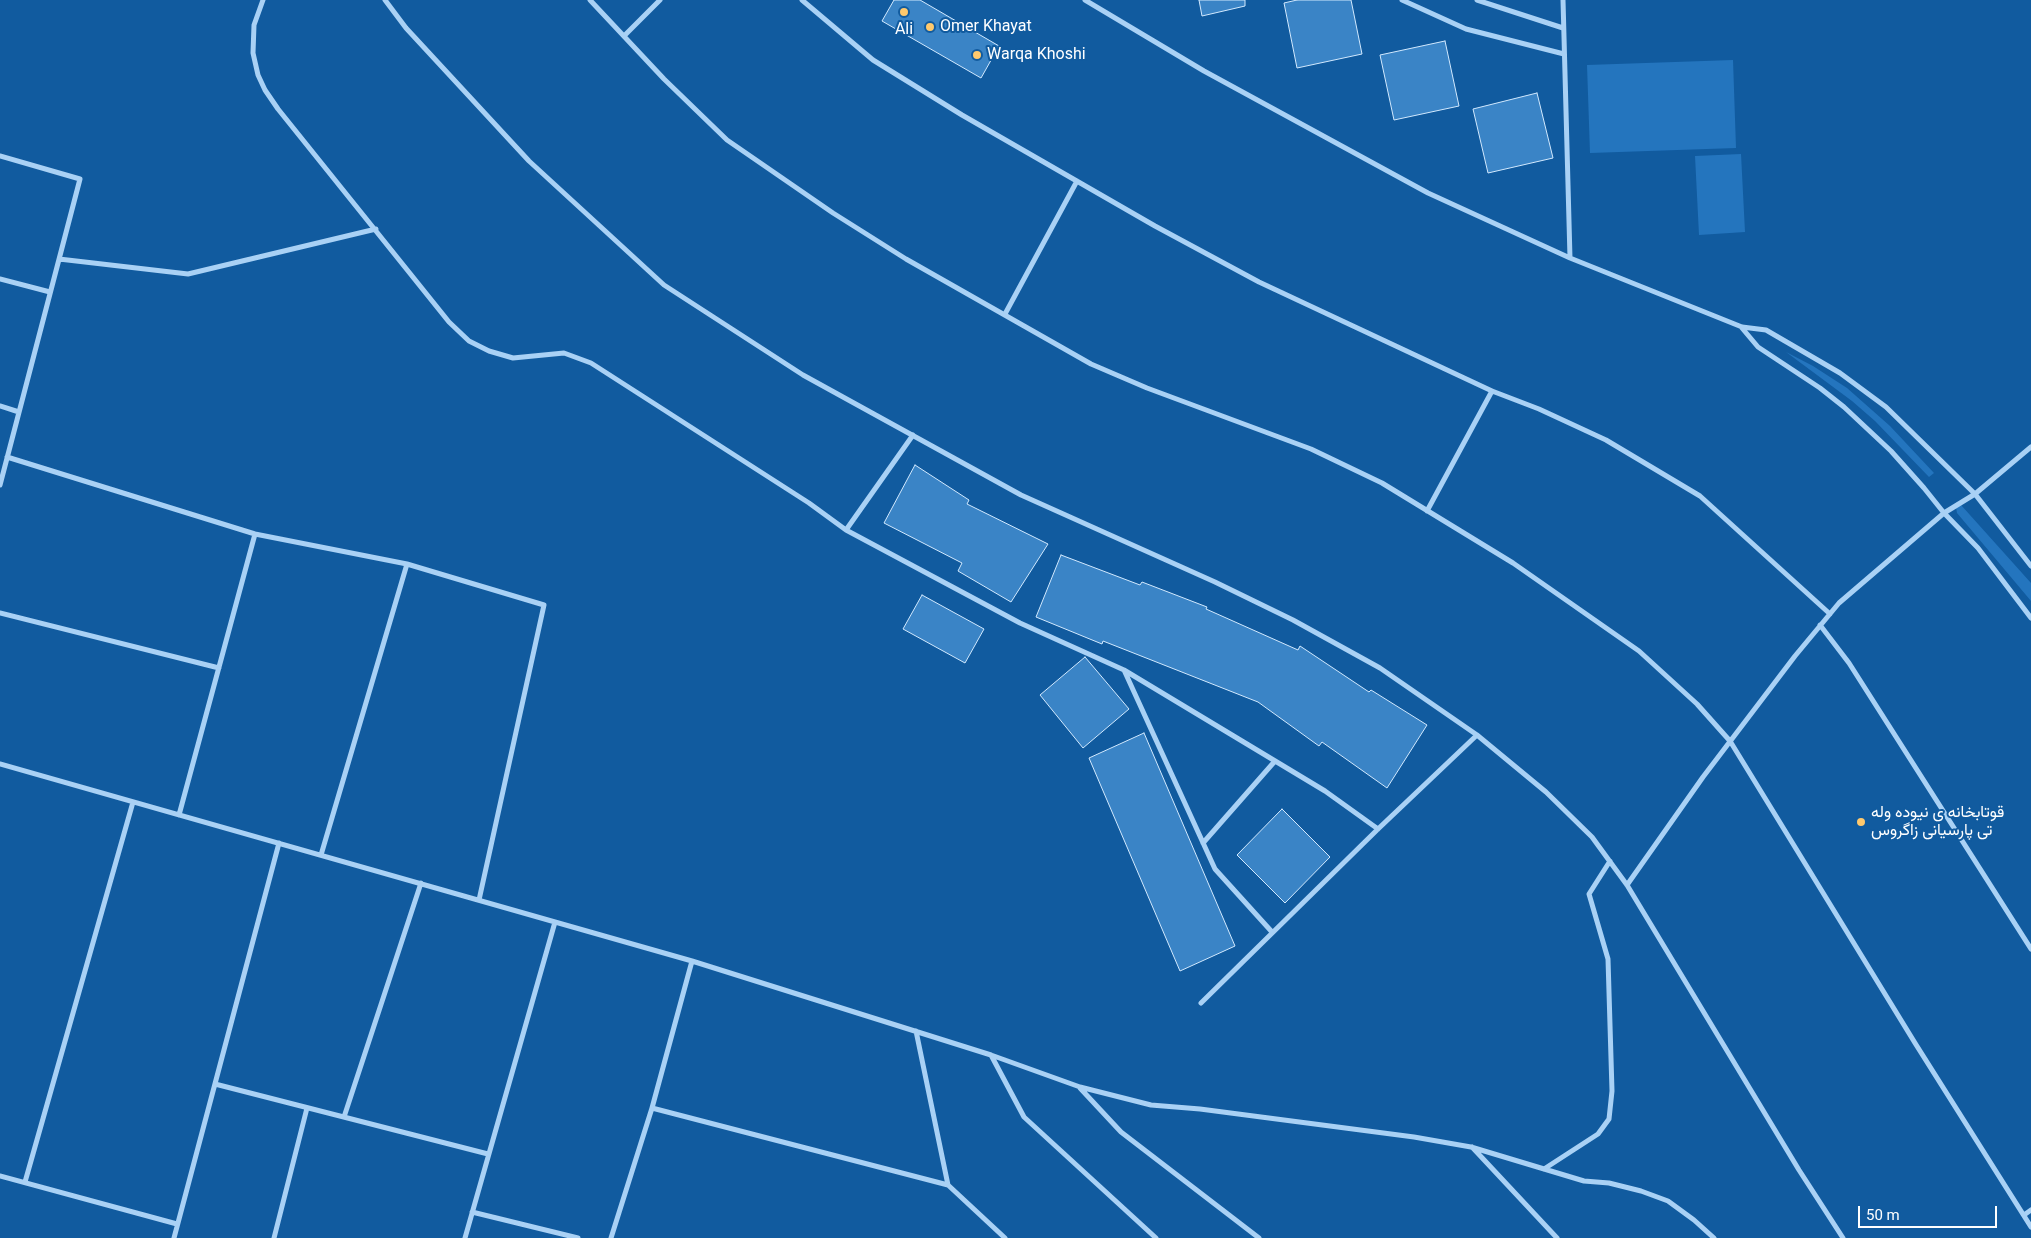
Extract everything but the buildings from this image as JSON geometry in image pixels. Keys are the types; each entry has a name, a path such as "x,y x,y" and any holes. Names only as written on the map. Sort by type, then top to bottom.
{"street":[{"path":"263,0 254,25 254,53 258,75 265,90 278,109 449,322 469,341 489,351 513,358 564,353 591,362 809,503 846,530 1020,623 1124,670 1325,791 1378,830"},
{"path":"385,0 406,28 528,160 664,285 803,375 1021,495 1215,582 1293,620 1380,668 1477,735 1546,792 1592,837 1627,885 1842,1238"},
{"path":"590,0 664,79 720,133 748,155 833,213 906,259 1091,364 1147,388 1311,449 1382,483 1513,563 1639,651 1697,704 1730,741 1915,1043 2031,1227"},
{"path":"624,36 660,0"},
{"path":"802,0 873,60 962,115 1155,226 1259,282 1492,391 1538,409 1606,440 1700,496 1830,614"},
{"path":"1085,0 1204,71 1428,193 1570,258 1742,327 1766,330 1840,373 1903,422 1975,494 2031,566"},
{"path":"1402,0 1466,29 1564,54"},
{"path":"1477,0 1563,28"},
{"path":"1563,0 1570,258"},
{"path":"0,156 80,179 0,485"},
{"path":"1005,314 1077,181"},
{"path":"59,259 188,274 376,230"},
{"path":"0,279 50,292"},
{"path":"1742,327 1758,347 1820,388 1891,451 1944,513 1978,548 2031,618"},
{"path":"1427,511 1492,391"},
{"path":"0,406 19,412"},
{"path":"846,530 914,435"},
{"path":"1627,885 1730,741 1839,603 1944,513 1975,494 2031,447"},
{"path":"7,457 255,534 407,564 544,605 479,900"},
{"path":"179,815 255,534"},
{"path":"321,855 407,564"},
{"path":"0,613 218,668"},
{"path":"1820,625 1849,663 2031,949"},
{"path":"1124,670 1215,868 1272,932"},
{"path":"1201,1003 1477,735"},
{"path":"1203,843 1275,761"},
{"path":"0,764 692,960 991,1055 1080,1087 1151,1105 1200,1109 1404,1136 1471,1147 1584,1181 1609,1183 1641,1191 1668,1201 1714,1238"},
{"path":"25,1182 133,802"},
{"path":"174,1238 279,843"},
{"path":"1544,1169 1598,1134 1609,1119 1612,1091 1608,959 1589,894 1610,861"},
{"path":"344,1117 420,883"},
{"path":"464,1238 555,922"},
{"path":"611,1238 652,1108 692,960"},
{"path":"916,1031 948,1185"},
{"path":"991,1055 1024,1117 1156,1238"},
{"path":"215,1084 488,1154"},
{"path":"1080,1087 1121,1132 1259,1238"},
{"path":"274,1238 307,1108"},
{"path":"652,1108 948,1185 1005,1238"},
{"path":"1471,1147 1557,1238"},
{"path":"0,1176 178,1224"},
{"path":"2024,1215 2031,1210"},
{"path":"472,1212 578,1238"}],"shaded area":[{"path":"1733,60 1736,148 1590,153 1587,65"},
{"path":"1741,154 1745,232 1699,235 1695,156"},
{"path":"1786,352 1813,366 1847,388 1890,426 1934,473 1929,477 1875,421 1852,401"},
{"path":"1961,505 2031,583 2031,601 1957,513 1956,507"}],"place":[{"name":"Ali","path":"904,12"},
{"name":"Omer Khayat","path":"930,27"},
{"name":"Warqa Khoshi","path":"977,55"},
{"name":"قوتابخانه ی نیوده وله تی پارسیانی زاگروس","path":"1861,822"}]}
